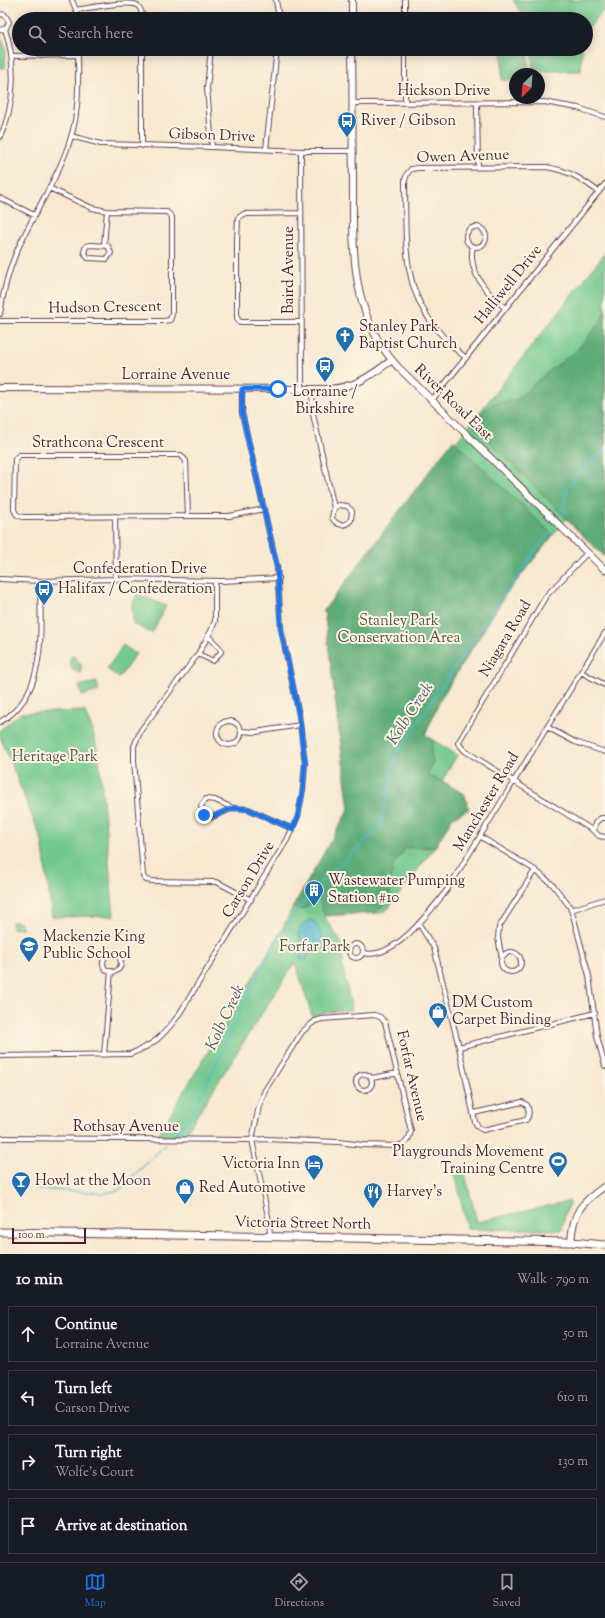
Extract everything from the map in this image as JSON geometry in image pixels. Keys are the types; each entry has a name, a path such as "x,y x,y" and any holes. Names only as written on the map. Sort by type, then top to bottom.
{"main road":[{"name":"Victoria Street North","path":"0,1232 270,1236 482,1242 571,1242 605,1245"}],"street":[{"path":"72,0 76,10 116,2 134,3 139,6 142,12"},
{"path":"276,0 278,12"},
{"path":"352,0 352,12"},
{"path":"405,0 405,12"},
{"path":"0,14 5,15 8,20 8,25 5,29 12,56 10,110 5,127 0,137"},
{"path":"0,30 5,29"},
{"path":"0,314 1,302 16,252 49,188 65,154 71,136 76,118 78,56"},
{"path":"142,56 142,146"},
{"path":"210,56 207,88 212,147"},
{"path":"266,150 276,56"},
{"name":"River Road East","path":"352,56 353,249 357,284 375,334 392,360 605,570"},
{"path":"405,56 405,103"},
{"name":"Hickson Drive","path":"353,103 557,103 605,117"},
{"path":"477,103 478,167"},
{"name":"Gibson Drive","path":"71,136 101,144 301,151 352,151"},
{"name":"Baird Avenue","path":"301,151 300,213 302,389"},
{"name":"Owen Avenue","path":"466,358 447,342 432,324 414,292 406,253 405,180 411,169 546,167 562,169 582,180 599,192"},
{"name":"Halliwell Drive","path":"432,400 605,184"},
{"name":"Hudson Crescent","path":"0,321 170,320 172,314 172,217 170,214 167,212 108,211 92,208 49,188"},
{"path":"0,198 34,216"},
{"path":"104,245 108,211"},
{"path":"300,213 244,214 238,218 237,318 240,322 301,322"},
{"path":"472,246 482,245 486,238 484,231 479,228 472,228 467,234 468,242 472,246 471,255 476,274 486,290 505,308"},
{"path":"104,245 108,246 111,253 107,259 88,258 85,255 84,252 86,246 104,245"},
{"name":"Lorraine Avenue","path":"0,388 312,389 345,387 356,384 368,378 392,360"},
{"name":"Carson Drive","path":"0,1056 130,1054 146,1048 164,1034 190,997 251,900 293,829 298,816 303,789 305,763 300,725 281,629 279,578 242,413 242,389"},
{"path":"312,389 312,414 334,508 332,518 337,524 345,525 351,520 352,511 347,506 339,505 334,508"},
{"name":"Strathcona Crescent","path":"188,516 186,461 181,455 20,455 14,458 14,510 17,515 23,517 230,516 264,509"},
{"path":"115,516 116,579"},
{"name":"Niagara Road","path":"514,781 460,746 458,743 546,596 587,552"},
{"name":"Confederation Drive","path":"0,579 40,581 116,579 215,582 279,578"},
{"path":"0,722 11,714 21,703 31,686 37,670 40,657 40,581"},
{"path":"215,582 215,620 208,636 198,654 141,730 134,746 143,876 146,880 152,881 217,882 251,900"},
{"name":"Manchester Road","path":"363,953 376,953 385,950 398,942 419,924 447,890 481,837 547,726 605,633"},
{"path":"198,654 213,661 221,652 220,648 208,636"},
{"path":"581,672 605,685"},
{"path":"241,731 239,740 231,744 223,743 218,736 219,727 226,722 235,723 241,731 256,732 300,725"},
{"path":"547,726 575,742 605,752"},
{"path":"514,781 594,831 599,836 605,837"},
{"path":"233,808 210,818 204,815 201,806 206,800 210,799 233,808 248,809 293,829"},
{"path":"594,831 595,823 601,818 605,818"},
{"path":"481,837 535,870 553,885 571,910 589,976 598,1036 605,1066"},
{"path":"502,959 507,953 513,952 520,956 521,964 516,970 507,970 503,967 498,938 500,927 535,870"},
{"path":"571,910 605,899"},
{"path":"419,924 434,948 459,1047 475,1122 478,1127 483,1130 526,1120 529,1116 527,1105 522,1102 474,1113"},
{"path":"113,954 119,958 121,964 118,970 111,971 106,968 104,962 106,956 113,954"},
{"path":"104,1055 111,971"},
{"path":"459,1047 595,1013"},
{"name":"Forfar Avenue","path":"252,1140 338,1142 363,1145 398,1146 405,1143 410,1138 411,1131 385,1022 380,1017 374,1015 322,1019 315,1021 302,1032 265,1090 258,1106 252,1140 269,1221 270,1236"},
{"path":"372,1078 398,1073"},
{"path":"361,1074 368,1074 372,1078 372,1083 368,1089 362,1090 356,1085 356,1080 361,1074"},
{"name":"Rothsay Avenue","path":"0,1138 252,1140"},
{"path":"571,1242 572,1229 577,1212 589,1198 605,1186"}],"green space":[{"path":"513,0 605,0 605,8 593,23 593,12 521,12"},
{"path":"0,35 6,50 5,68 0,68"},
{"path":"502,56 528,56 528,68 509,68 509,80 502,80"},
{"path":"532,56 582,56 581,71 545,71 545,68 533,68"},
{"name":"Stanley Park Conservation Area","path":"605,253 605,557 566,519 506,594 441,698 425,735 457,755 442,781 465,795 435,847 387,910 380,913 324,916 343,945 341,953 344,962 342,964 352,1010 330,1012 312,1016 295,962 183,1137 157,1136 280,933 293,907 349,809 324,610"},
{"path":"605,311 605,557 474,426 478,416 494,403 516,400 549,371 577,350 599,324"},
{"name":"Stanley Park Conservation Area","path":"453,440 553,535 506,594 441,698 425,734 433,741 431,752 433,762 427,776 442,781 465,795 469,809 453,817 435,847 406,848 393,865 389,901 374,913 324,915 319,898 302,910 293,907 349,809 324,610"},
{"path":"137,594 166,606 152,633 133,624 132,606"},
{"path":"123,645 136,654 119,678 107,669"},
{"path":"72,654 81,664 81,673 73,670 69,663"},
{"path":"97,682 99,691 82,696 79,686"},
{"name":"Heritage Park","path":"84,711 92,728 99,756 114,916 52,917 42,841 0,736 0,730 21,713"},
{"path":"12,922 20,922 23,928 12,929"},
{"path":"464,1170 477,1222 569,1201 570,1204 565,1214 562,1230 467,1229 455,1173"}],"water":[{"path":"310,920 316,923 324,941 331,944 335,948 332,950 323,945 319,949 310,951 306,960 304,961 300,958 305,948 300,940 299,932 302,926"}],"waterway":[{"name":"Kolb Creek","path":"568,512 562,510 567,492 566,488 572,483 580,472 605,449"},
{"name":"Kolb Creek","path":"299,908 322,881 380,828 397,752 537,548 551,532"},
{"name":"Kolb Creek","path":"175,1134 191,1117 265,960 296,911"},
{"name":"Kolb Creek","path":"172,1129 180,1129"},
{"name":"Kolb Creek","path":"35,1189 106,1193 119,1190 165,1145"}],"place":[{"name":"River / Gibson","path":"347,138"},
{"name":"Stanley Park Baptist Church","path":"345,353"},
{"name":"Lorraine / Birkshire","path":"325,383"},
{"name":"Halifax / Confederation","path":"44,606"},
{"name":"Wastewater Pumping Station #10","path":"314,907"},
{"name":"Mackenzie King Public School","path":"29,963"},
{"name":"DM Custom Carpet Binding","path":"438,1029"},
{"name":"Playgrounds Movement Training Centre","path":"558,1178"},
{"name":"Victoria Inn","path":"314,1181"},
{"name":"Howl at the Moon","path":"21,1198"},
{"name":"Red Automotive","path":"185,1205"},
{"name":"Harvey's","path":"373,1209"}],"route":[{"path":"204,815 210,818 223,814 233,808 248,809 293,829 298,816 303,789 305,763 299,715 281,629 279,578 242,413 242,389 278,389"}],"park label":[{"name":"Forfar Park","path":"315,947"}]}
